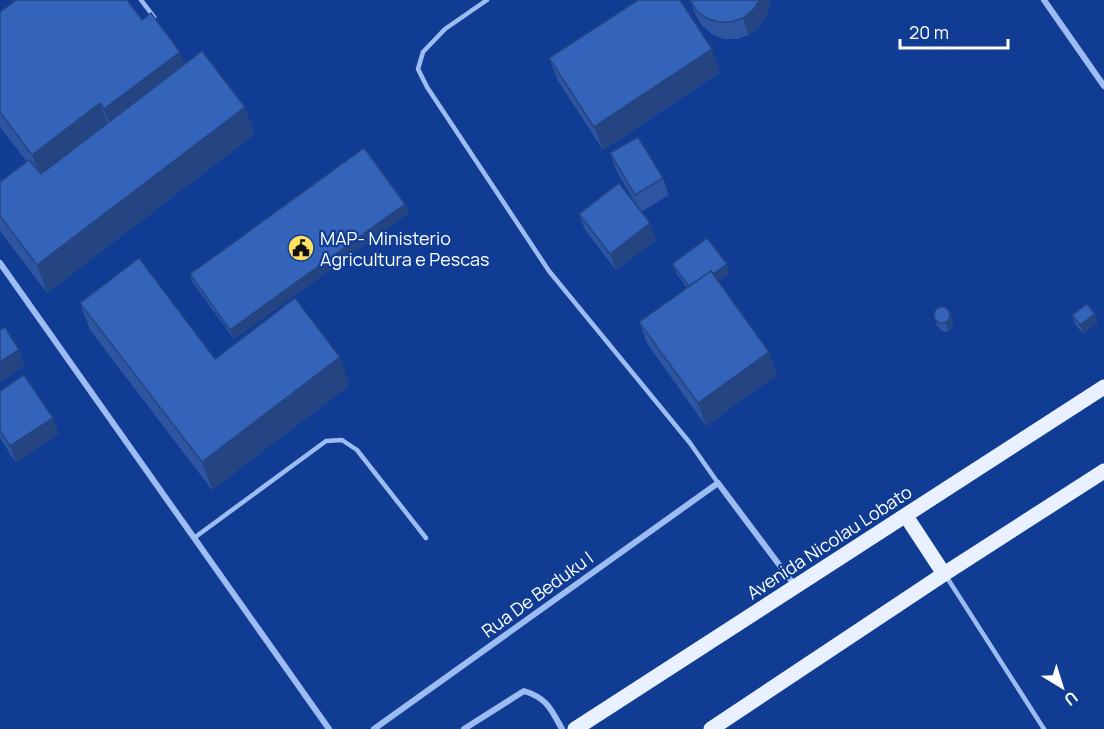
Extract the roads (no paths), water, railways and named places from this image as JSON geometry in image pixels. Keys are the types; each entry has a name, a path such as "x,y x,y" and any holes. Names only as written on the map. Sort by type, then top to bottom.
{"main road":[{"name":"Avenida Nicolau Lobato","path":"576,729 1104,387"},
{"path":"711,729 1104,471"},
{"path":"906,516 944,574"}],"street":[{"path":"1044,0 1104,86"},
{"path":"0,263 329,729"},
{"path":"718,483 796,586"},
{"name":"Rua De Beduku I","path":"374,729 718,483"},
{"path":"464,729 524,691 537,695 546,702 562,729"}],"lane":[{"path":"141,0 154,17"},
{"path":"488,0 445,29 423,52 418,69 427,87 549,271 690,443 718,483"},
{"path":"194,538 326,441 342,440 357,450 426,538"},
{"path":"944,574 1044,729"}],"place":[{"name":"MAP- Ministerio Agricultura e Pescas","path":"301,248"}]}
